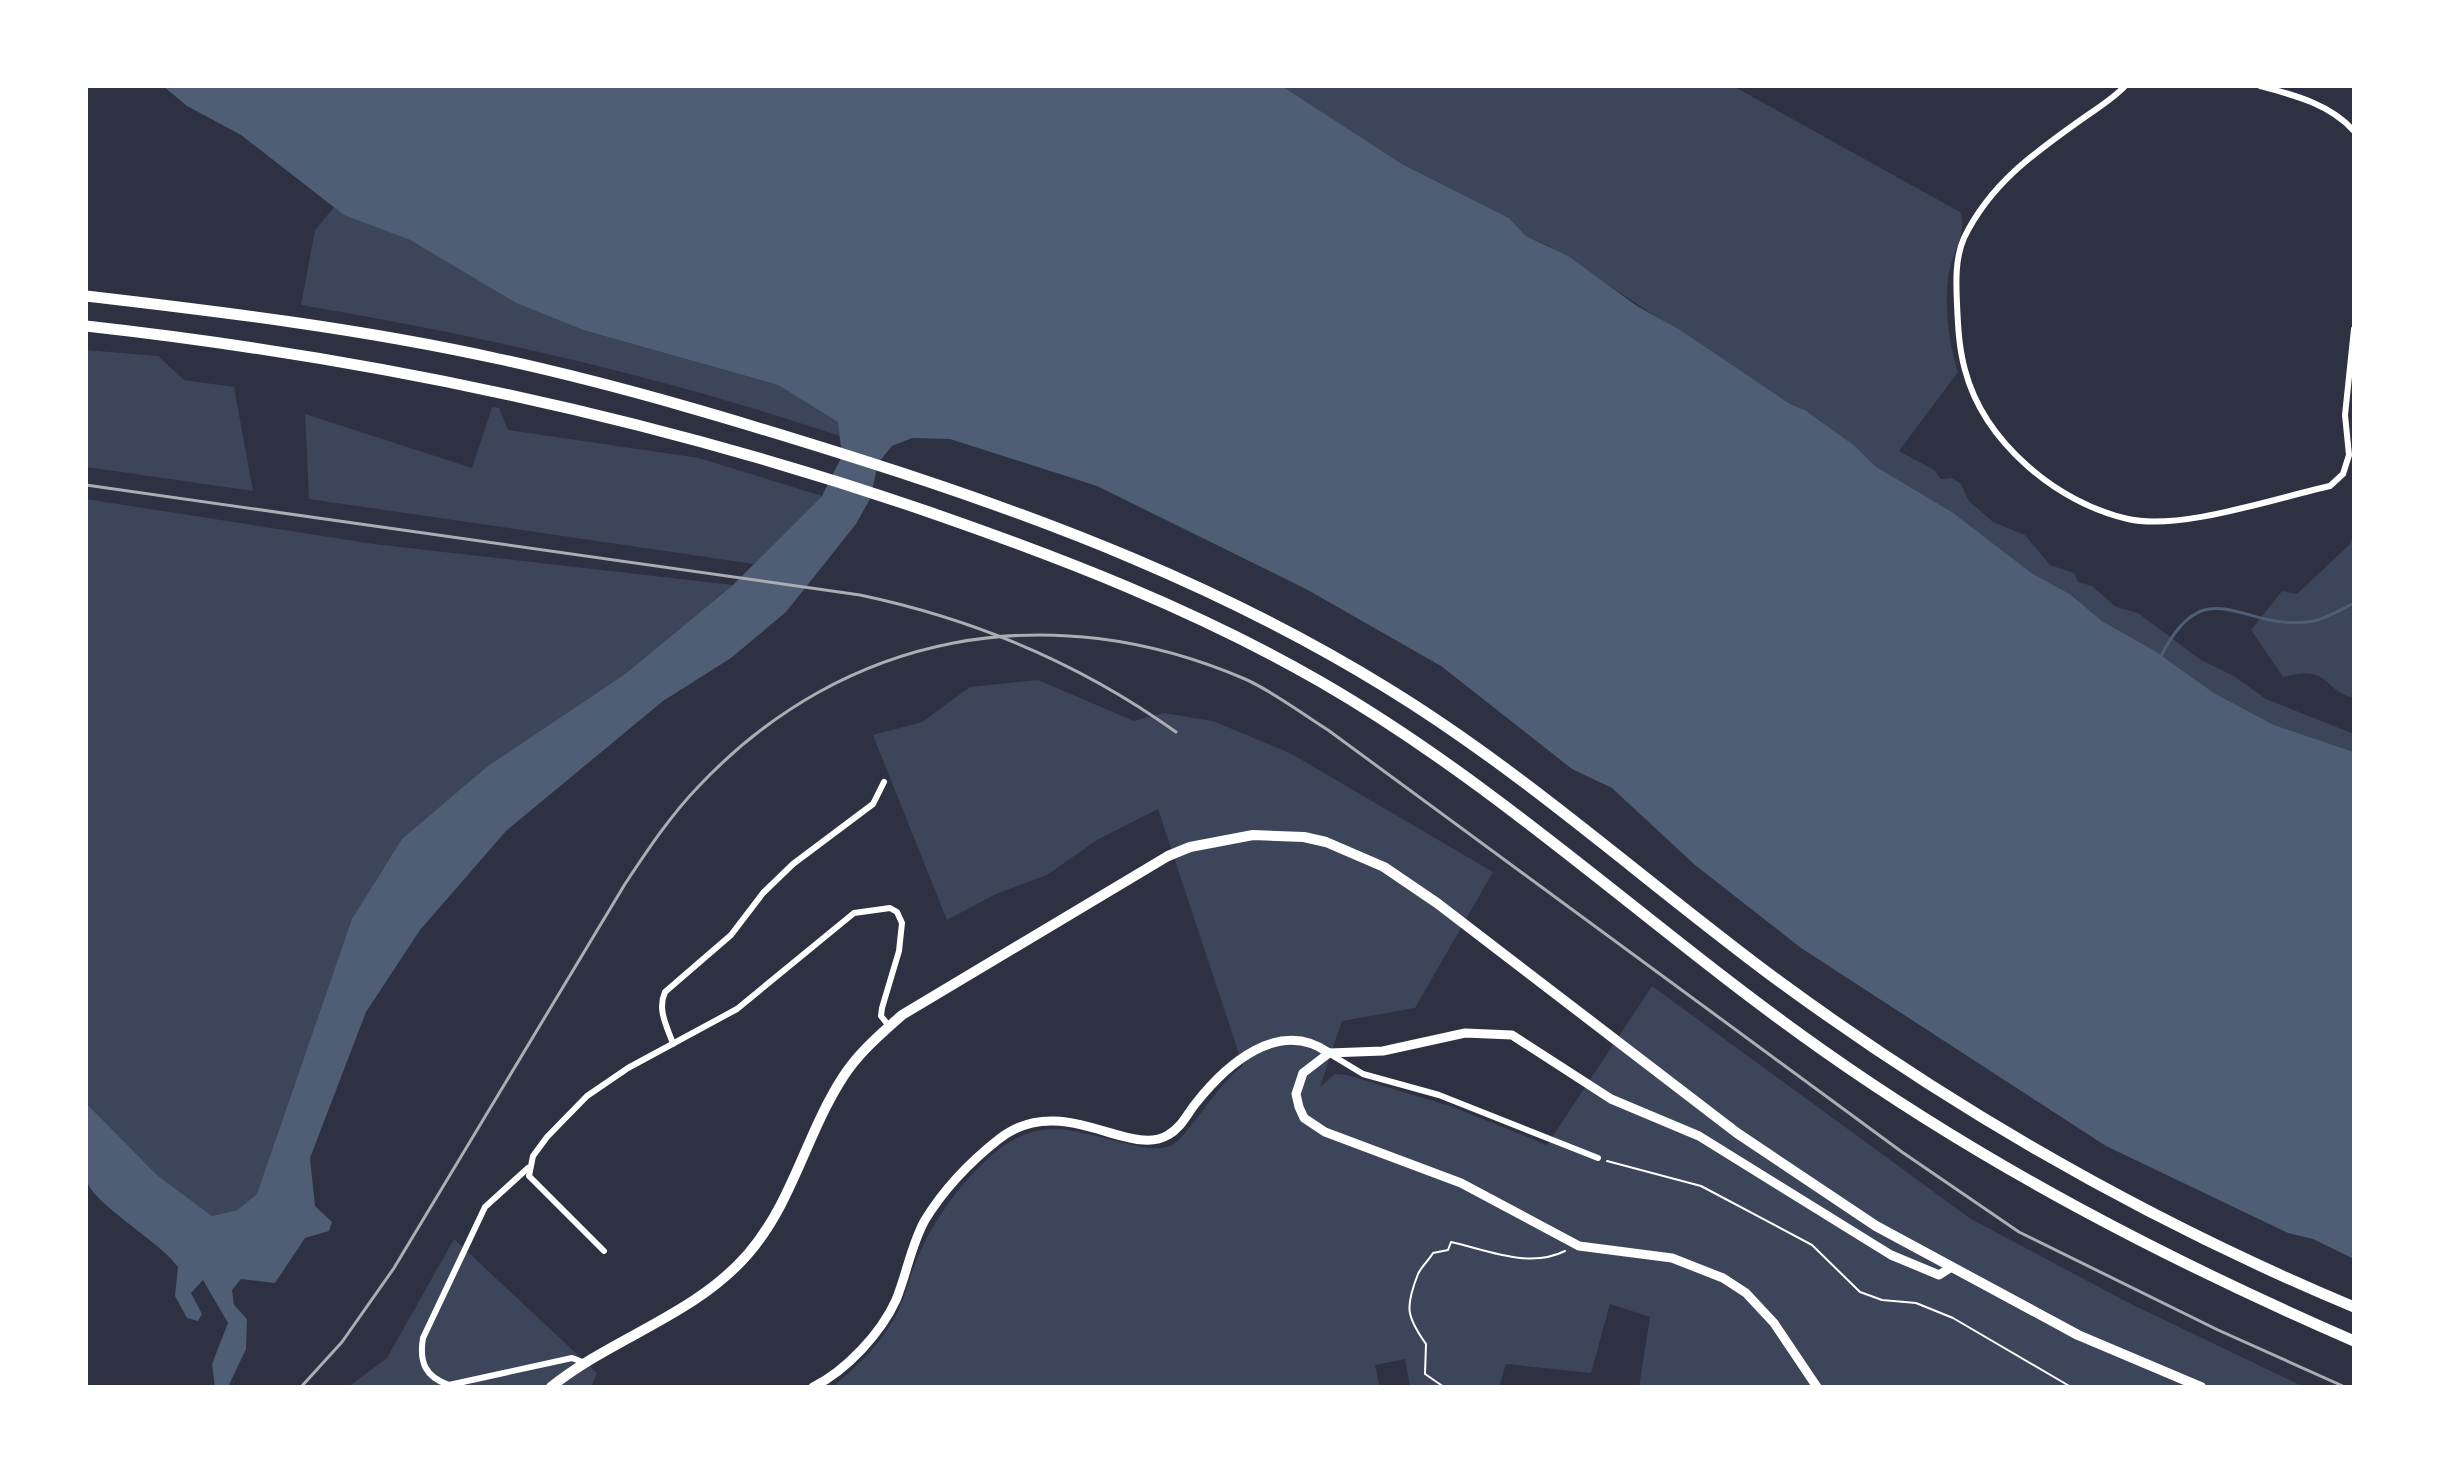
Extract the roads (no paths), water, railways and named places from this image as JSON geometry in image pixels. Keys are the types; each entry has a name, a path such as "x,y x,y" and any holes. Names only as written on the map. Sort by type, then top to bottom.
{"highway":[{"path":"86,296 313,325 498,359 615,387 903,473 1125,553 1294,633 1463,736 1770,974 1952,1098 2044,1154 2144,1208 2354,1307"},
{"path":"86,326 294,353 404,372 594,412 802,469 1027,546 1127,586 1232,634 1319,681 1463,774 1823,1051 2034,1185 2219,1282 2354,1341"}],"main road":[{"path":"551,1387 585,1363 699,1298 744,1258 789,1191 843,1077 889,1026 963,977 1168,856 1235,836 1304,837 1344,848 1393,873 1470,927 1737,1133 1863,1218 2078,1335 2201,1387"},
{"path":"1817,1387 1769,1316 1746,1293 1723,1278 1672,1258 1604,1252 1573,1244 1461,1183 1314,1126 1299,1107 1298,1083 1311,1063 1329,1053 1383,1051 1465,1033 1512,1035 1611,1099 1699,1136 1891,1255 1931,1274 1939,1275 1950,1268"},
{"path":"813,1387 846,1363 881,1327 896,1299 913,1244 926,1220 958,1176 1019,1126 1053,1120 1157,1140 1175,1130 1218,1076 1265,1045 1301,1040 1329,1053"}],"street":[{"path":"2125,86 2011,171 1991,192 1963,242 1956,277 1958,339 1965,373 1992,427 2027,465 2080,503 2129,519 2168,522 2330,486 2343,474 2349,455 2345,415 2354,329"},
{"path":"2260,86 2297,95 2323,107 2354,131"},
{"path":"673,1044 662,1013 661,1002 665,992 743,922 763,893 793,864 873,804 884,782"},
{"path":"585,1363 572,1358 449,1385 437,1381 425,1370 420,1356 423,1338 485,1207 528,1168 547,1137 587,1096 737,1009 854,913 890,908 897,912 902,932 881,1016 889,1026"},
{"path":"1329,1053 1363,1074 1439,1095 1598,1158"},
{"path":"528,1168 529,1176 604,1251"}],"waterway":[{"path":"2160,658 2177,630 2193,615 2210,609 2289,623 2319,620 2354,603"},
{"path":"213,1387 221,1387"}],"railway":[{"path":"86,485 860,595 944,617 1025,647 1103,685 1176,732"},
{"path":"301,1387 342,1342 394,1268 625,884 668,822 698,787 756,734 818,692 884,662 954,643 1025,635 1098,638 1172,653 1245,679 1266,690 1328,730 1902,1152 2019,1232 2218,1330 2345,1387"}]}
